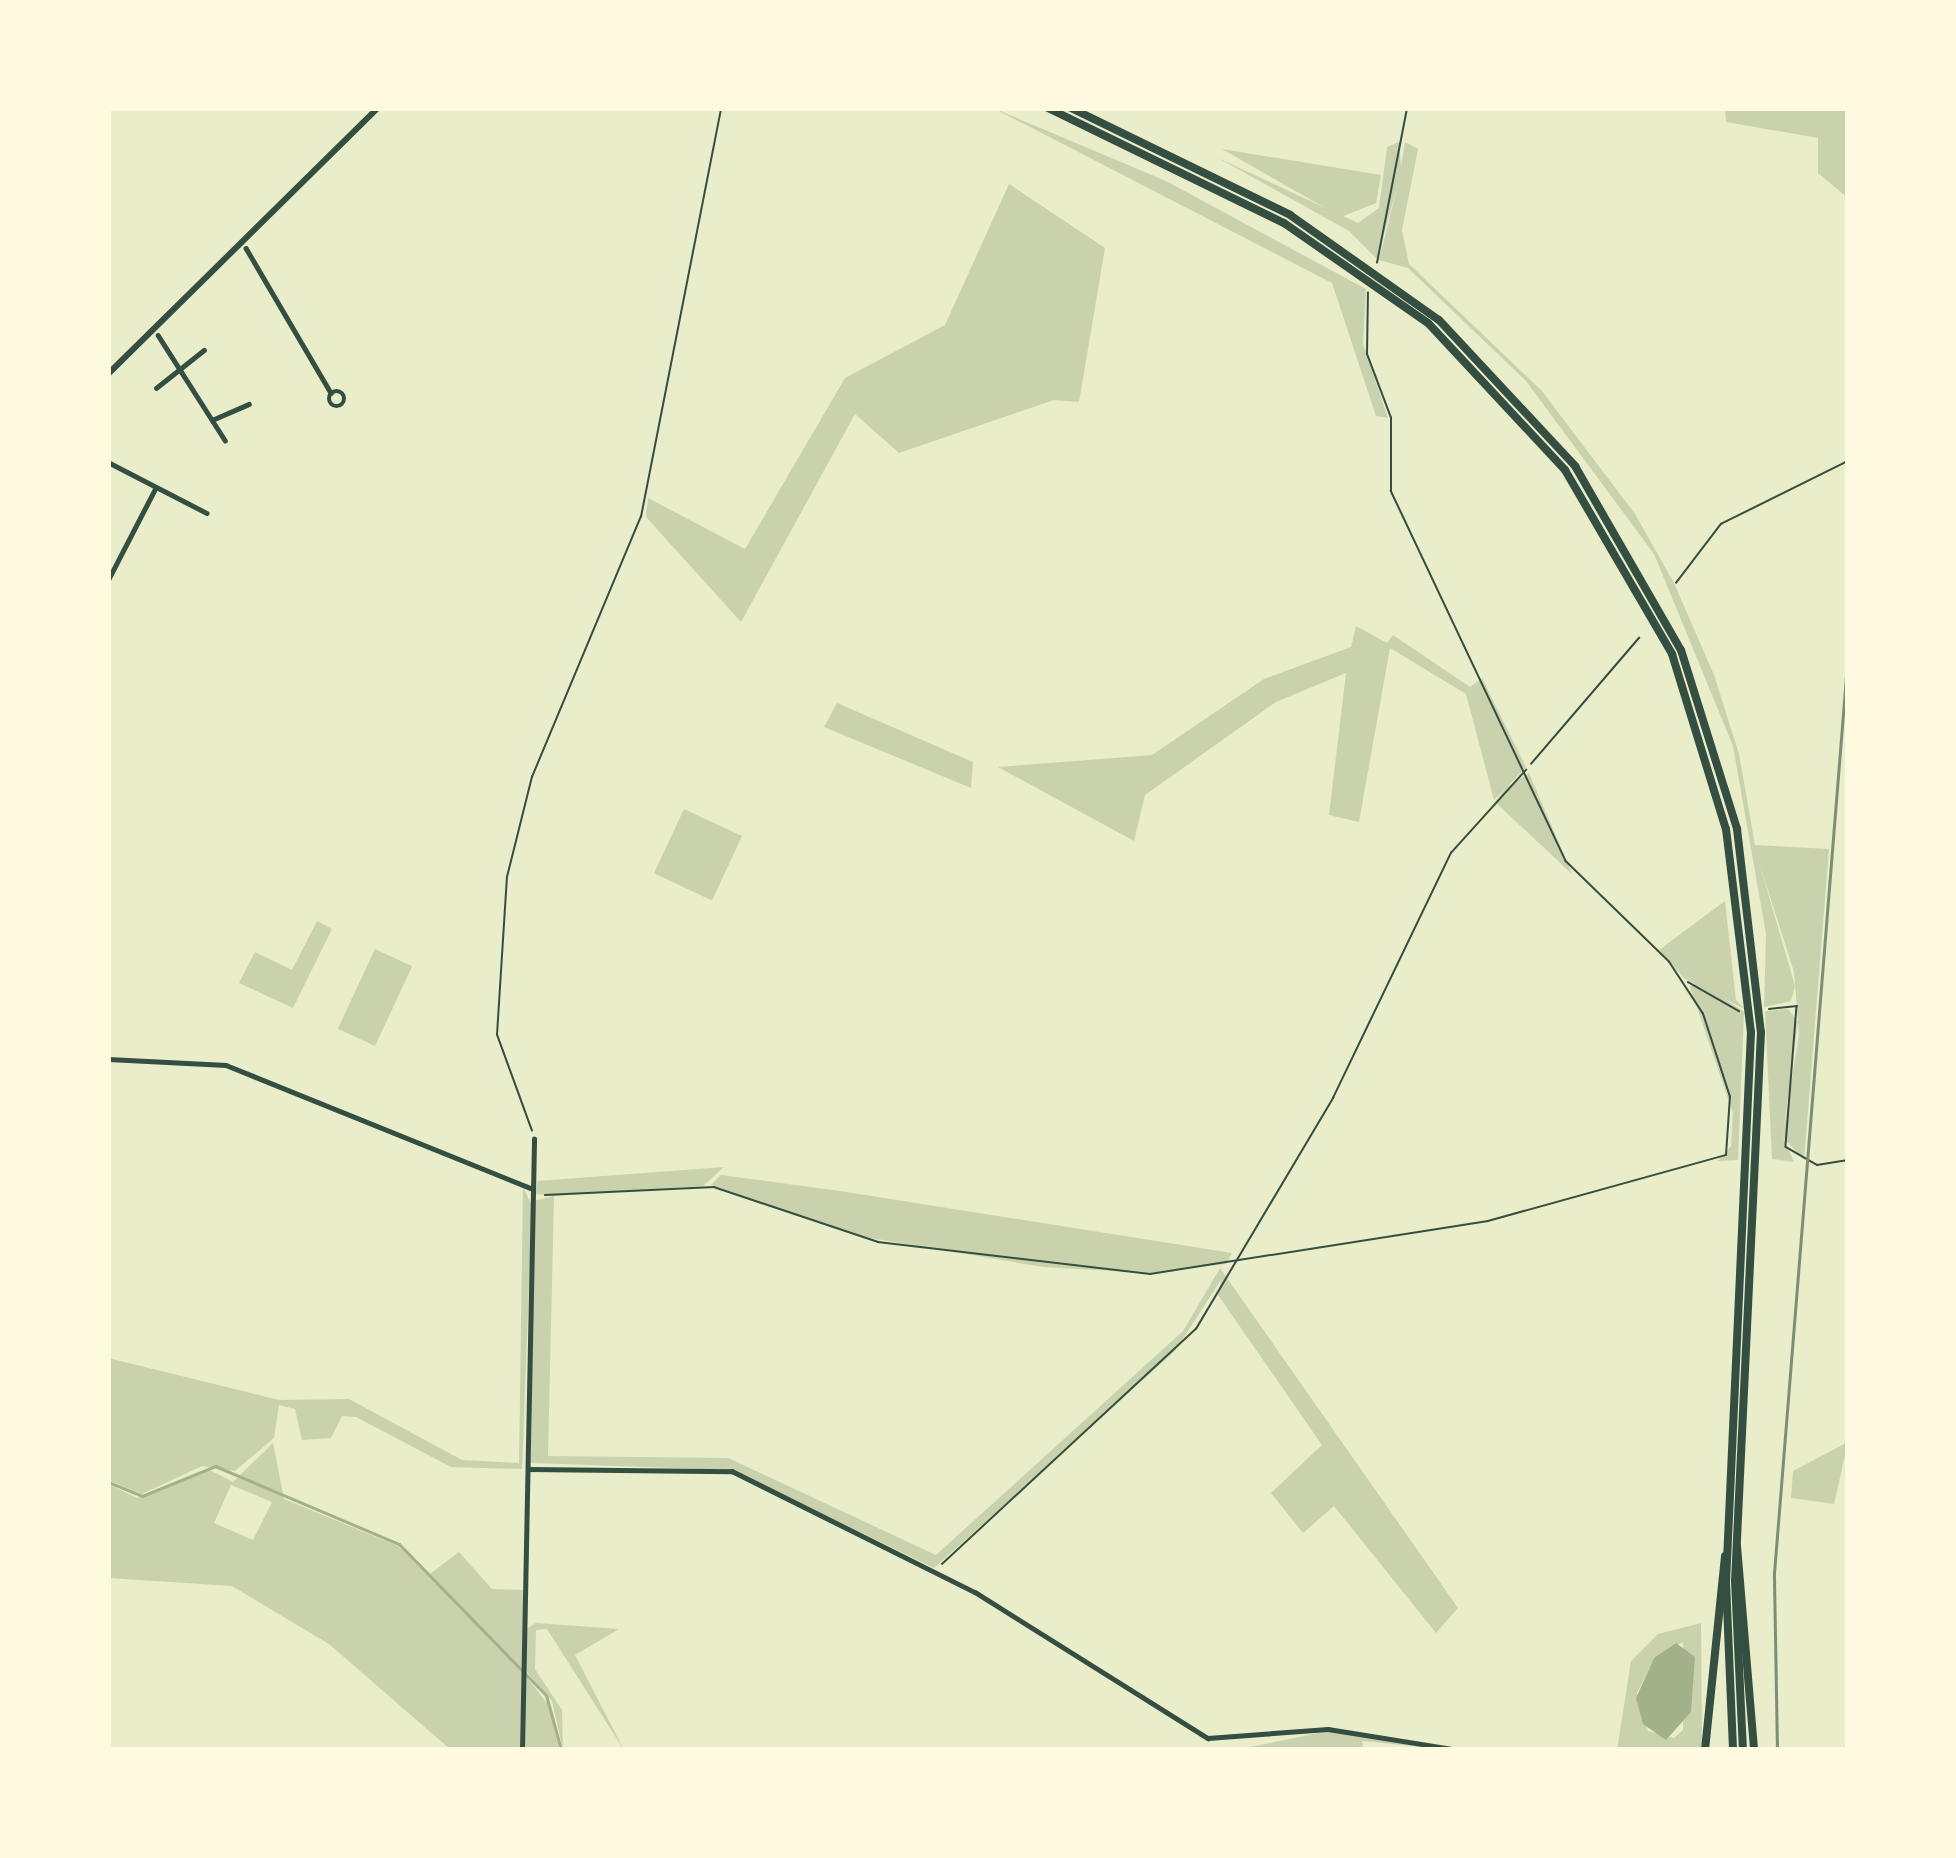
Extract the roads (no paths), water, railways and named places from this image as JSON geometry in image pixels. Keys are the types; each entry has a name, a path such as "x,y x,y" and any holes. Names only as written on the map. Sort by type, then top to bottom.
{"highway":[{"path":"1048,108 1298,231 1428,323 1558,460 1660,628 1720,800 1751,1032 1726,1555 1705,1750"},
{"path":"1071,108 1290,215 1439,320 1575,466 1669,624 1729,795 1755,948 1761,1198 1736,1544 1743,1750"},
{"path":"1736,1544 1754,1750"},
{"path":"1726,1555 1733,1750"}],"main road":[{"path":"108,374 158,335 377,110"}],"street":[{"path":"246,248 331,393"},
{"path":"158,335 225,440"},
{"path":"155,388 204,350"},
{"path":"212,420 249,404"},
{"path":"108,462 207,513"},
{"path":"108,580 155,489"},
{"path":"108,1059 226,1065 533,1192"},
{"path":"522,1750 534,1139"},
{"path":"528,1469 732,1472 934,1570 1208,1738 1324,1729 1459,1750"}],"waterway":[{"path":"108,1482 142,1496 215,1466 399,1544 546,1695 561,1750"}],"tram line":[{"path":"1777,1750 1774,1573 1848,651"}]}
